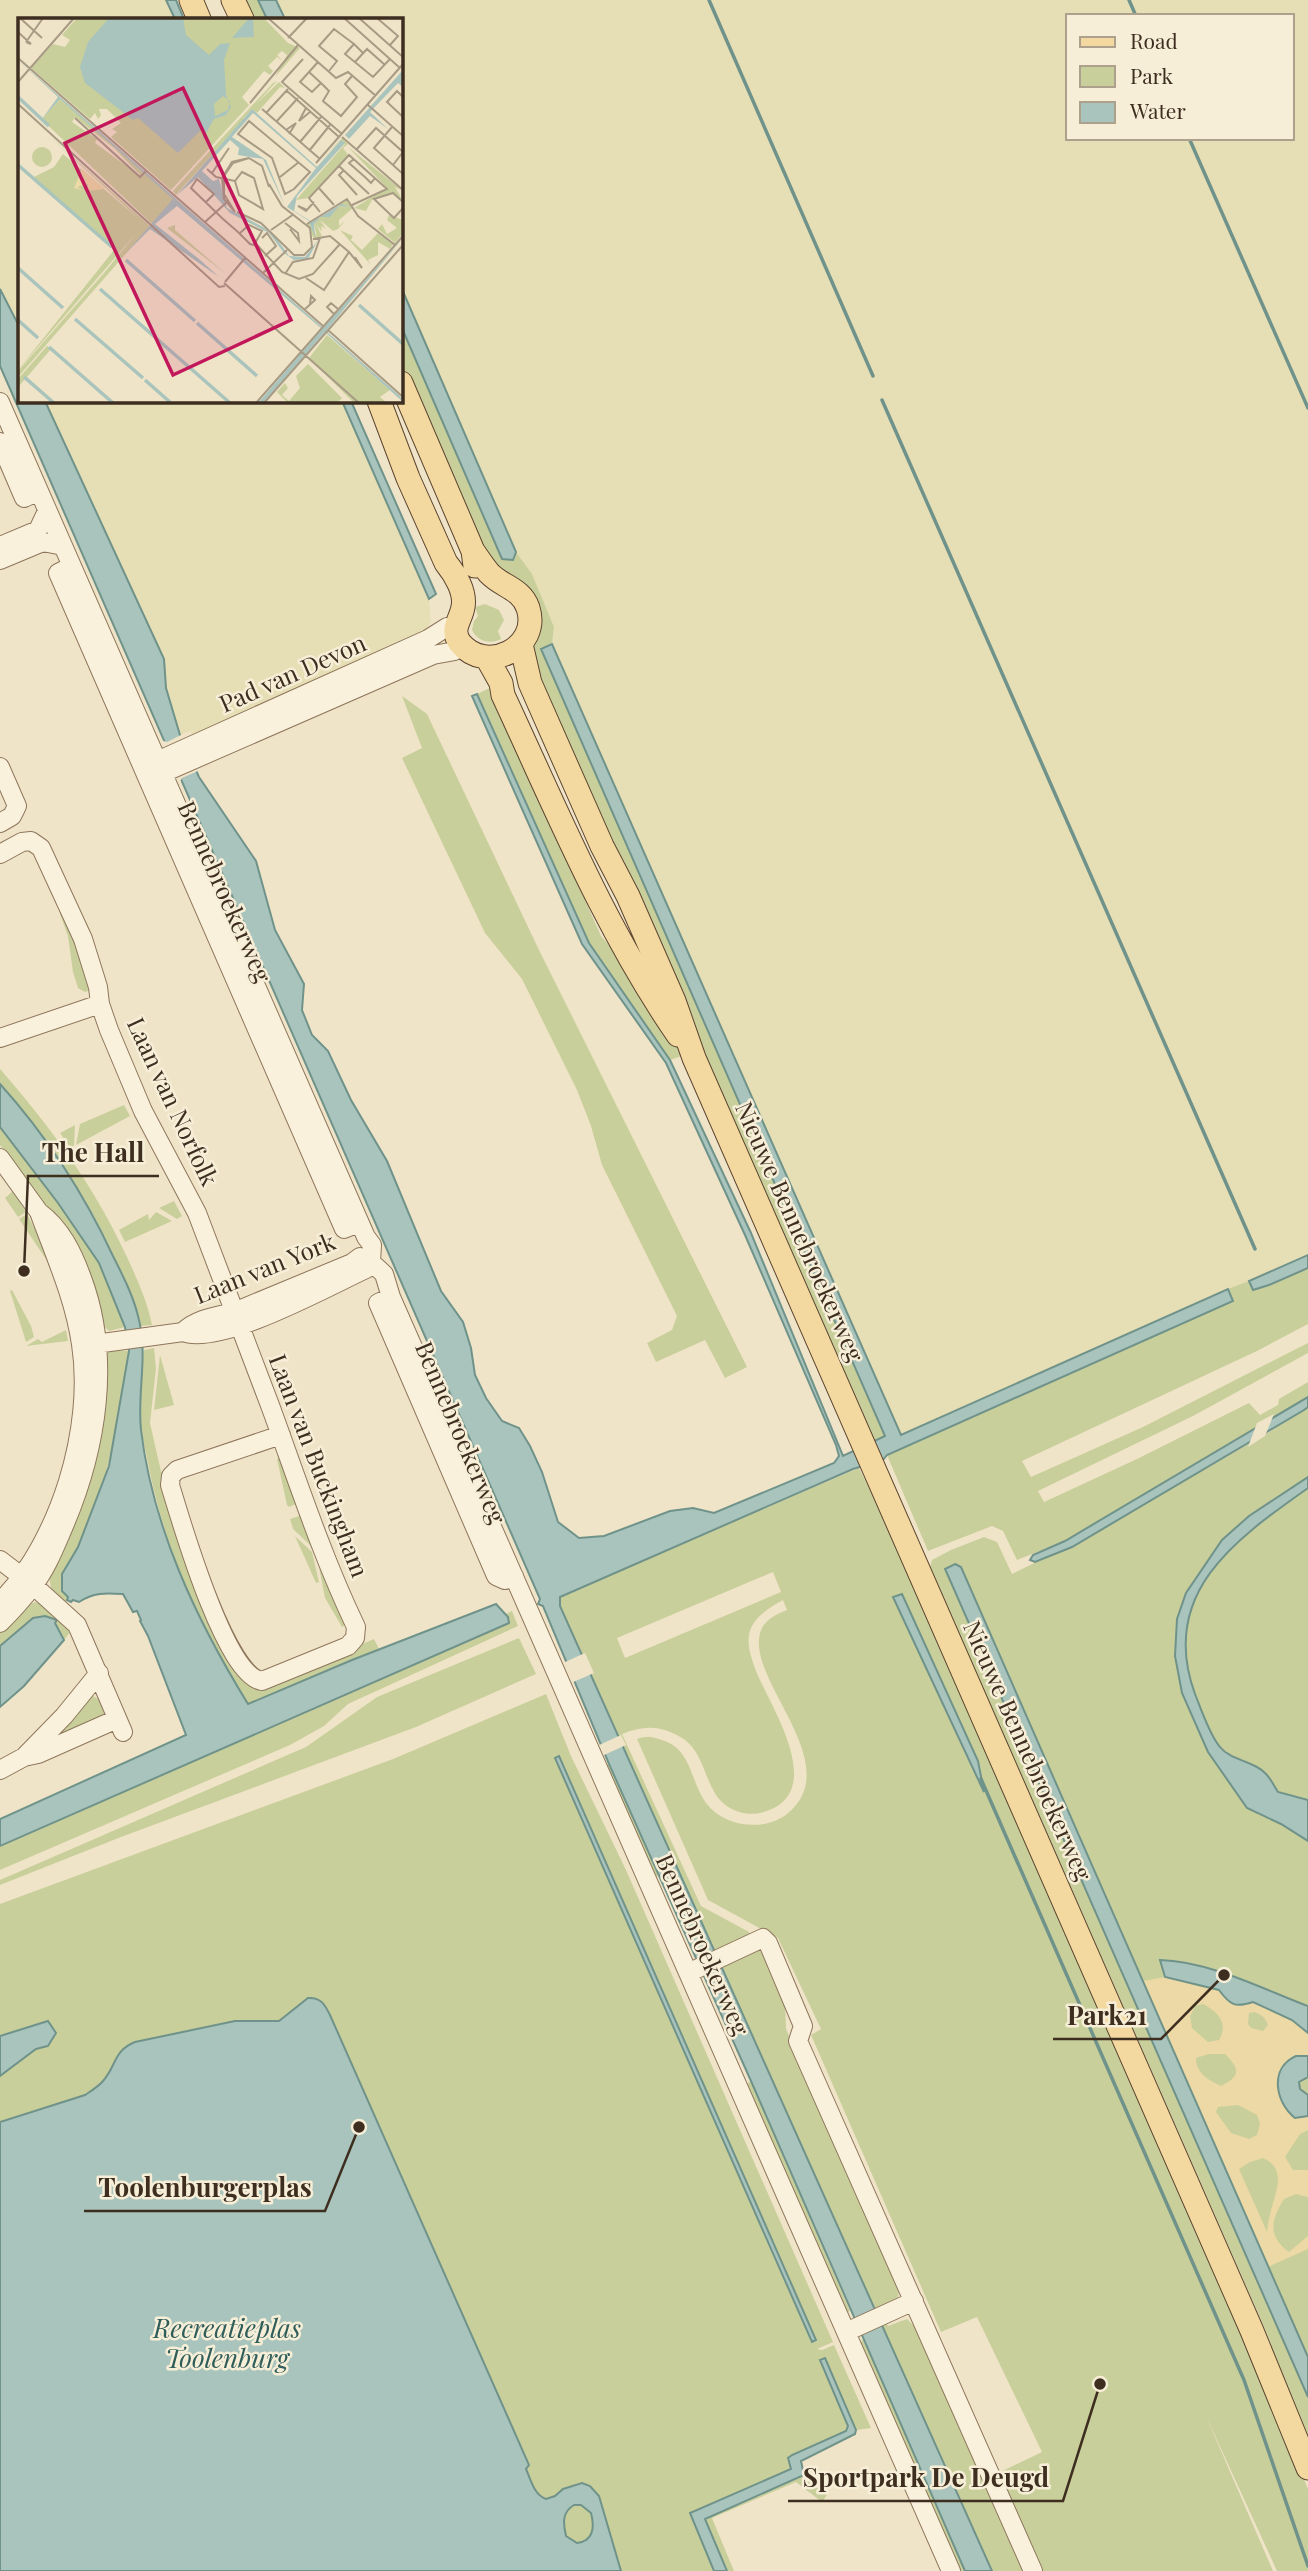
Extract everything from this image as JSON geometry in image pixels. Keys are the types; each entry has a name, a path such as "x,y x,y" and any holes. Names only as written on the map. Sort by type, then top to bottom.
{"main road":[{"path":"191,0 199,18"},
{"path":"233,0 242,18"},
{"path":"402,385 473,551 490,575 493,585"},
{"path":"379,402 408,478 446,563 447,577 463,607 458,618 457,637 472,656"},
{"path":"493,585 515,590 525,600 529,611 529,630 517,647 501,657 472,656 447,635 447,627 459,599 493,585"},
{"name":"Nieuwe Bennebroekerweg","path":"517,647 601,846 628,896 669,989 694,1058 1252,2331 1308,2468"},
{"name":"Nieuwe Bennebroekerweg","path":"472,656 503,695 593,891 626,956 694,1058"}],"street":[{"name":"Bennebroekerweg","path":"0,402 164,765 363,1230 344,1230 58,573 72,566"},
{"path":"0,442 24,498 39,491"},
{"path":"0,546 38,530 47,511"},
{"path":"0,560 43,542 63,546"},
{"name":"Pad van Devon","path":"198,751 428,639 447,627"},
{"name":"Pad van Devon","path":"164,765 433,656 472,656"},
{"path":"0,767 16,800 12,816 0,823"},
{"name":"Laan van Norfolk","path":"0,854 22,842 30,841 41,848 53,871 83,939 98,987 100,1004 136,1096 197,1213 236,1319"},
{"path":"0,1038 100,1004"},
{"path":"0,1158 39,1212 52,1222 78,1267 95,1322 90,1345 97,1390 88,1460 79,1490 60,1535 0,1623"},
{"path":"363,1230 365,1263"},
{"name":"Laan van York","path":"90,1345 183,1332 187,1327 214,1316 236,1319 352,1263 365,1263"},
{"name":"Bennebroekerweg","path":"365,1263 388,1291 378,1303 496,1576 505,1580 514,1576 850,2330 951,2571"},
{"name":"Laan van Buckingham","path":"236,1319 281,1436 330,1573 356,1627 355,1638 348,1646 268,1680 255,1680 248,1675 225,1636 202,1586 170,1485 171,1476 177,1470 281,1436"},
{"path":"0,1560 77,1625 120,1726 24,1757 0,1770"},
{"path":"0,1602 27,1581"},
{"path":"24,1757 64,1716 99,1673"},
{"path":"692,1972 763,1938 768,1942 803,2026 798,2041 1033,2571"},
{"path":"850,2330 914,2301"}],"shaded area":[{"path":"0,0 167,0 176,18 18,18 18,324 0,289"},
{"path":"276,0 1308,0 1308,1255 901,1435 552,644 554,627 532,574 516,552 402,289 402,18 285,18"},
{"path":"45,402 342,402 429,599 431,621 423,635 196,739 190,731 180,735 166,688 164,659"}],"green space":[{"path":"236,0 258,0 267,18 245,18"},
{"path":"402,328 502,559 513,560 516,552 532,574 554,627 552,644 542,649 885,1436 873,1441 527,654 536,624 487,564 402,371"},
{"path":"485,604 499,610 504,620 498,631 501,639 497,641 480,639 472,630 478,616 475,607"},
{"path":"490,688 601,936 644,993 682,1056 670,1060 589,943 477,694"},
{"path":"402,696 427,714 539,950 747,1367 725,1378 705,1340 656,1362 647,1343 672,1330 677,1316 602,1165 577,1090 522,979 485,933 402,758 422,748"},
{"path":"65,908 93,989 85,992 78,988 73,972 68,936 60,914"},
{"path":"0,1069 53,1135 100,1205 138,1281 152,1325 140,1326 127,1284 104,1236 55,1154 0,1084"},
{"path":"124,1105 130,1116 76,1145 80,1124"},
{"path":"75,1125 74,1146 70,1147 60,1133"},
{"path":"0,1127 58,1203 99,1263 125,1327 109,1331 103,1325 93,1297 48,1209 0,1145"},
{"path":"13,1191 26,1212 18,1217 5,1198"},
{"path":"174,1201 182,1216 177,1219 159,1208"},
{"path":"156,1212 172,1221 125,1242 119,1230 148,1214 149,1220"},
{"path":"27,1214 44,1247 52,1268 19,1219"},
{"path":"1308,1268 1308,1324 1257,1351 1022,1461 1031,1477 1143,1427 1308,1343 1308,1353 1193,1416 1038,1491 1044,1502 1249,1403 1260,1415 1278,1405 1279,1399 1308,1382 1308,1397 1065,1541 1017,1560 1003,1531 992,1526 928,1551 887,1455 1233,1301 1228,1289 1249,1281 1253,1289 1269,1285"},
{"path":"12,1290 34,1337 26,1342 10,1291"},
{"path":"66,1330 68,1341 26,1346 38,1339 42,1342"},
{"path":"154,1348 156,1369 150,1423 165,1489 241,1673 249,1684 263,1687 374,1639 379,1649 248,1705 216,1649 189,1593 158,1505 140,1409 144,1350"},
{"path":"109,1350 129,1351 120,1409 108,1467 99,1495 77,1549 62,1574 68,1597 66,1605 51,1588 49,1576 91,1479 104,1394 104,1357"},
{"path":"160,1355 174,1405 154,1410"},
{"path":"1308,1406 1308,2357 961,1567 955,1564 945,1569 1308,2397 1308,2443 1265,2329 930,1567 932,1560 984,1537 997,1542 1012,1574 1091,1535 1271,1431"},
{"path":"282,1456 298,1503 289,1507 277,1459"},
{"path":"859,1468 905,1559 1227,2294 1308,2489 1308,2571 1277,2571 1206,2416 1273,2571 1038,2571 996,2474 1042,2452 977,2317 941,2332 811,2035 821,2029 778,1938 708,1900 637,1739 655,1738 672,1744 685,1758 706,1803 733,1822 756,1825 778,1820 787,1814 803,1793 806,1770 801,1745 765,1670 759,1647 764,1625 787,1610 783,1600 753,1624 749,1642 759,1678 785,1733 791,1753 794,1773 791,1790 780,1804 755,1814 734,1810 725,1805 716,1794 700,1759 682,1738 652,1728 622,1734 701,1906 749,1932 753,1949 764,1955 785,2003 786,2029 899,2290 898,2297 881,2308 888,2326 907,2319 917,2325 1024,2571 992,2571 560,1606 560,1596","holes":["773,1572 781,1592 625,1658 617,1638","902,1594 978,1761 983,1788 894,1598"]},
{"path":"302,1515 348,1624 342,1627 325,1598 318,1562 310,1545 293,1529 290,1519"},
{"path":"295,1536 312,1552 319,1582 316,1583"},
{"path":"35,1602 45,1606 71,1631 64,1640 55,1622 45,1616 34,1618 0,1646 0,1633 27,1606"},
{"path":"512,1611 518,1626 348,1704 324,1726 290,1745 0,1870 0,1846 509,1623 506,1614"},
{"path":"519,1638 536,1674 416,1727 0,1885 0,1880 306,1747 377,1697"},
{"path":"546,1694 571,1756 626,1870 833,2342 817,2349 822,2350 834,2345 871,2428 856,2430 834,2381 848,2426 846,2431 793,2455 791,2469 690,2513 714,2571 0,2571 0,1904 393,1759","holes":["558,1756 815,2339 813,2341"]},
{"path":"93,1696 103,1702 106,1717 84,1730 48,1739 87,1698"},
{"path":"609,1764 658,1875 654,1881 603,1765"},
{"path":"751,2081 850,2311 844,2314 744,2086"},
{"path":"863,2339 965,2571 956,2571 858,2348"},
{"path":"801,2476 827,2495 822,2502 796,2482 712,2518 734,2571 727,2571 704,2519"}],"sand":[{"path":"1165,1977 1219,1990 1233,2004 1253,2002 1292,2020 1308,2033 1308,2056 1296,2056 1287,2060 1302,2118 1308,2116 1308,2130 1300,2134 1285,2157 1293,2170 1308,2170 1308,2197 1296,2194 1284,2199 1273,2227 1277,2240 1289,2252 1308,2236 1308,2249 1268,2267 1143,1981","holes":["1203,2004 1220,2019 1223,2028 1219,2040 1208,2042 1192,2028 1190,2016 1195,2006","1254,2012 1264,2018 1268,2025 1263,2031 1251,2028 1248,2024 1249,2013","1209,2054 1225,2054 1236,2068 1235,2075 1221,2086 1200,2072 1196,2058","1238,2105 1257,2115 1260,2124 1257,2135 1249,2139 1231,2133 1216,2112 1218,2107","1263,2158 1276,2169 1278,2183 1267,2232 1239,2169"]}],"water":[{"path":"166,0 176,0 184,18 175,18"},
{"path":"258,0 276,0 285,18 267,18"},
{"path":"0,289 18,324 18,402 45,402 164,659 166,688 180,735 199,777 256,861 275,930 304,984 302,1010 312,1035 328,1051 351,1100 387,1161 441,1291 463,1322 475,1375 486,1398 502,1421 519,1428 542,1472 558,1522 579,1538 604,1536 670,1511 693,1508 714,1513 834,1463 839,1456 745,1235 666,1063 582,944 472,696 477,694 589,943 670,1060 751,1233 843,1456 885,1436 541,649 552,644 901,1435 1228,1289 1233,1301 887,1455 883,1460 853,1469 560,1597 560,1606 992,2571 965,2571 609,1764 543,1606 538,1604 540,1599 0,366"},
{"path":"402,289 516,552 513,560 502,559 402,328"},
{"path":"342,402 351,402 436,594 429,599"},
{"path":"0,1084 48,1144 77,1188 131,1295 142,1334 141,1430 156,1503 180,1573 195,1607 248,1704 496,1604 508,1617 509,1623 0,1846 0,1819 186,1735 137,1611 133,1612 123,1594 100,1594 79,1602 71,1602 62,1591 62,1574 78,1547 109,1466 129,1351 125,1327 99,1263 58,1203 0,1127"},
{"path":"1308,1255 1308,1268 1253,1290 1249,1281"},
{"path":"1308,1397 1308,1407 1304,1410 1072,1547 1035,1562 1030,1560 1033,1555 1065,1541"},
{"path":"1308,1477 1308,1488 1255,1527 1211,1572 1196,1598 1187,1626 1186,1658 1195,1694 1209,1729 1220,1747 1230,1755 1256,1766 1269,1778 1278,1792 1308,1800 1308,1841 1281,1824 1247,1808 1208,1752 1182,1693 1175,1656 1177,1619 1186,1593 1222,1540 1249,1516"},
{"path":"955,1564 961,1567 1308,2357 1308,2397 945,1569"},
{"path":"902,1594 978,1761 984,1792 893,1597"},
{"path":"45,1616 57,1620 55,1623 64,1640 24,1686 0,1707 0,1646 33,1618"},
{"path":"559,1756 816,2340 812,2342 555,1758"},
{"path":"1160,1960 1215,1970 1308,2006 1308,2033 1292,2020 1253,2002 1233,2004 1219,1990 1165,1977"},
{"name":"Recreatieplas Toolenburg","path":"308,1998 319,2000 326,2008 529,2465 526,2469 533,2487 546,2499 563,2489 582,2483 590,2486 599,2496 621,2571 0,2571 0,2122 85,2095 103,2081 119,2054 135,2042 235,2021 279,2021","holes":["581,2505 591,2513 593,2529 590,2537 577,2543 566,2536 564,2518 570,2508"]},
{"path":"48,2021 56,2033 48,2046 36,2049 0,2076 0,2036"},
{"path":"1296,2056 1308,2056 1308,2077 1299,2082 1300,2089 1308,2095 1308,2116 1295,2118 1283,2103 1278,2086 1282,2068"},
{"path":"825,2358 856,2430 855,2434 801,2461 804,2475 705,2519 727,2571 714,2571 690,2513 791,2469 788,2458 792,2455 846,2431 848,2426 820,2360"}],"pier":[{"path":"183,734 200,770 182,778 179,783 160,740 167,742"},
{"path":"1274,1414 1265,1436 1248,1447 1257,1423"},
{"path":"585,1653 594,1673 571,1683 563,1663"},
{"path":"621,1735 626,1745 602,1756 597,1746"}],"waterway":[{"path":"709,0 873,376"},
{"path":"1129,0 1135,14"},
{"path":"1190,140 1308,408"},
{"path":"882,400 1255,1249"},
{"path":"981,1779 1244,2380 1308,2566"}],"place":[{"name":"The Hall","path":"24,1271"},
{"name":"Park21","path":"1224,1975"},
{"name":"Toolenburgerplas","path":"359,2127"},
{"name":"Sportpark De Deugd","path":"1100,2384"}]}
